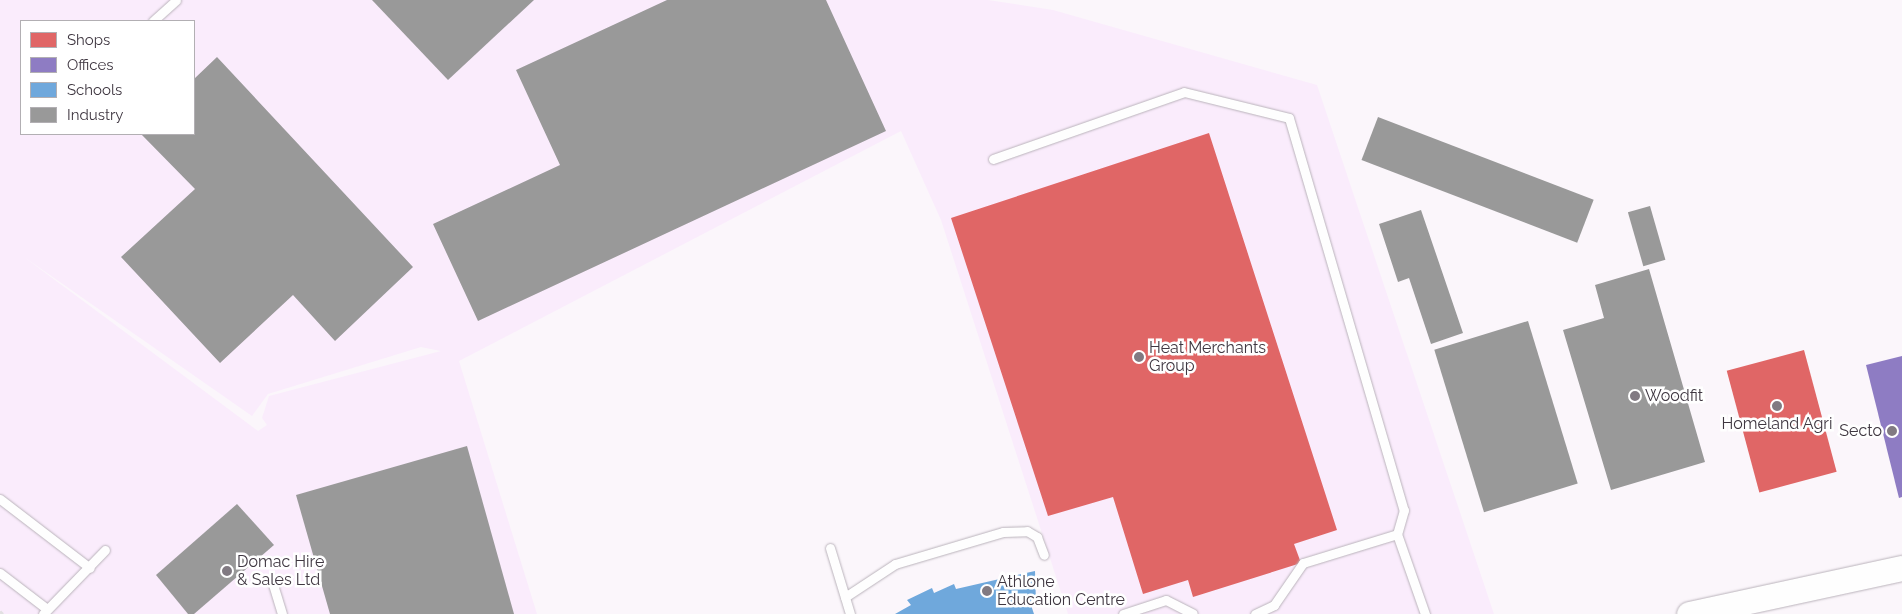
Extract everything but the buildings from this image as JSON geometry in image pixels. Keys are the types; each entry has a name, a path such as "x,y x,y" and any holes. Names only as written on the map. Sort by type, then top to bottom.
{"street":[{"path":"1689,614 1902,568"}],"lane":[{"path":"154,20 176,0"},
{"path":"993,160 1184,92 1289,118 1404,510 1397,534 1425,614"},
{"path":"0,499 90,568"},
{"path":"845,597 895,564 1003,532 1027,531 1036,537 1044,555"},
{"path":"1255,614 1274,605 1303,563 1397,534"},
{"path":"830,548 850,614"},
{"path":"0,573 45,612 90,568 105,550"},
{"path":"272,581 282,614"},
{"path":"1124,614 1166,600 1193,614"},
{"path":"1153,604 1156,614"}],"path":[{"path":"0,611 4,614"}],"shaded area":[{"path":"0,0 988,0 1053,10 1317,85 1494,614 1068,614 941,220 901,131 459,361 537,614 0,614","holes":["24,257 252,416 268,394 421,347 441,351 269,396 262,418 267,425 258,431"]}],"place":[{"name":"Heat Merchants Group","path":"1139,357"},
{"name":"Woodfit","path":"1635,396"},
{"name":"Homeland Agri","path":"1777,406"},
{"name":"Secto","path":"1892,431"},
{"name":"Domac Hire & Sales Ltd","path":"227,571"},
{"name":"Athlone Education Centre","path":"987,591"}]}
